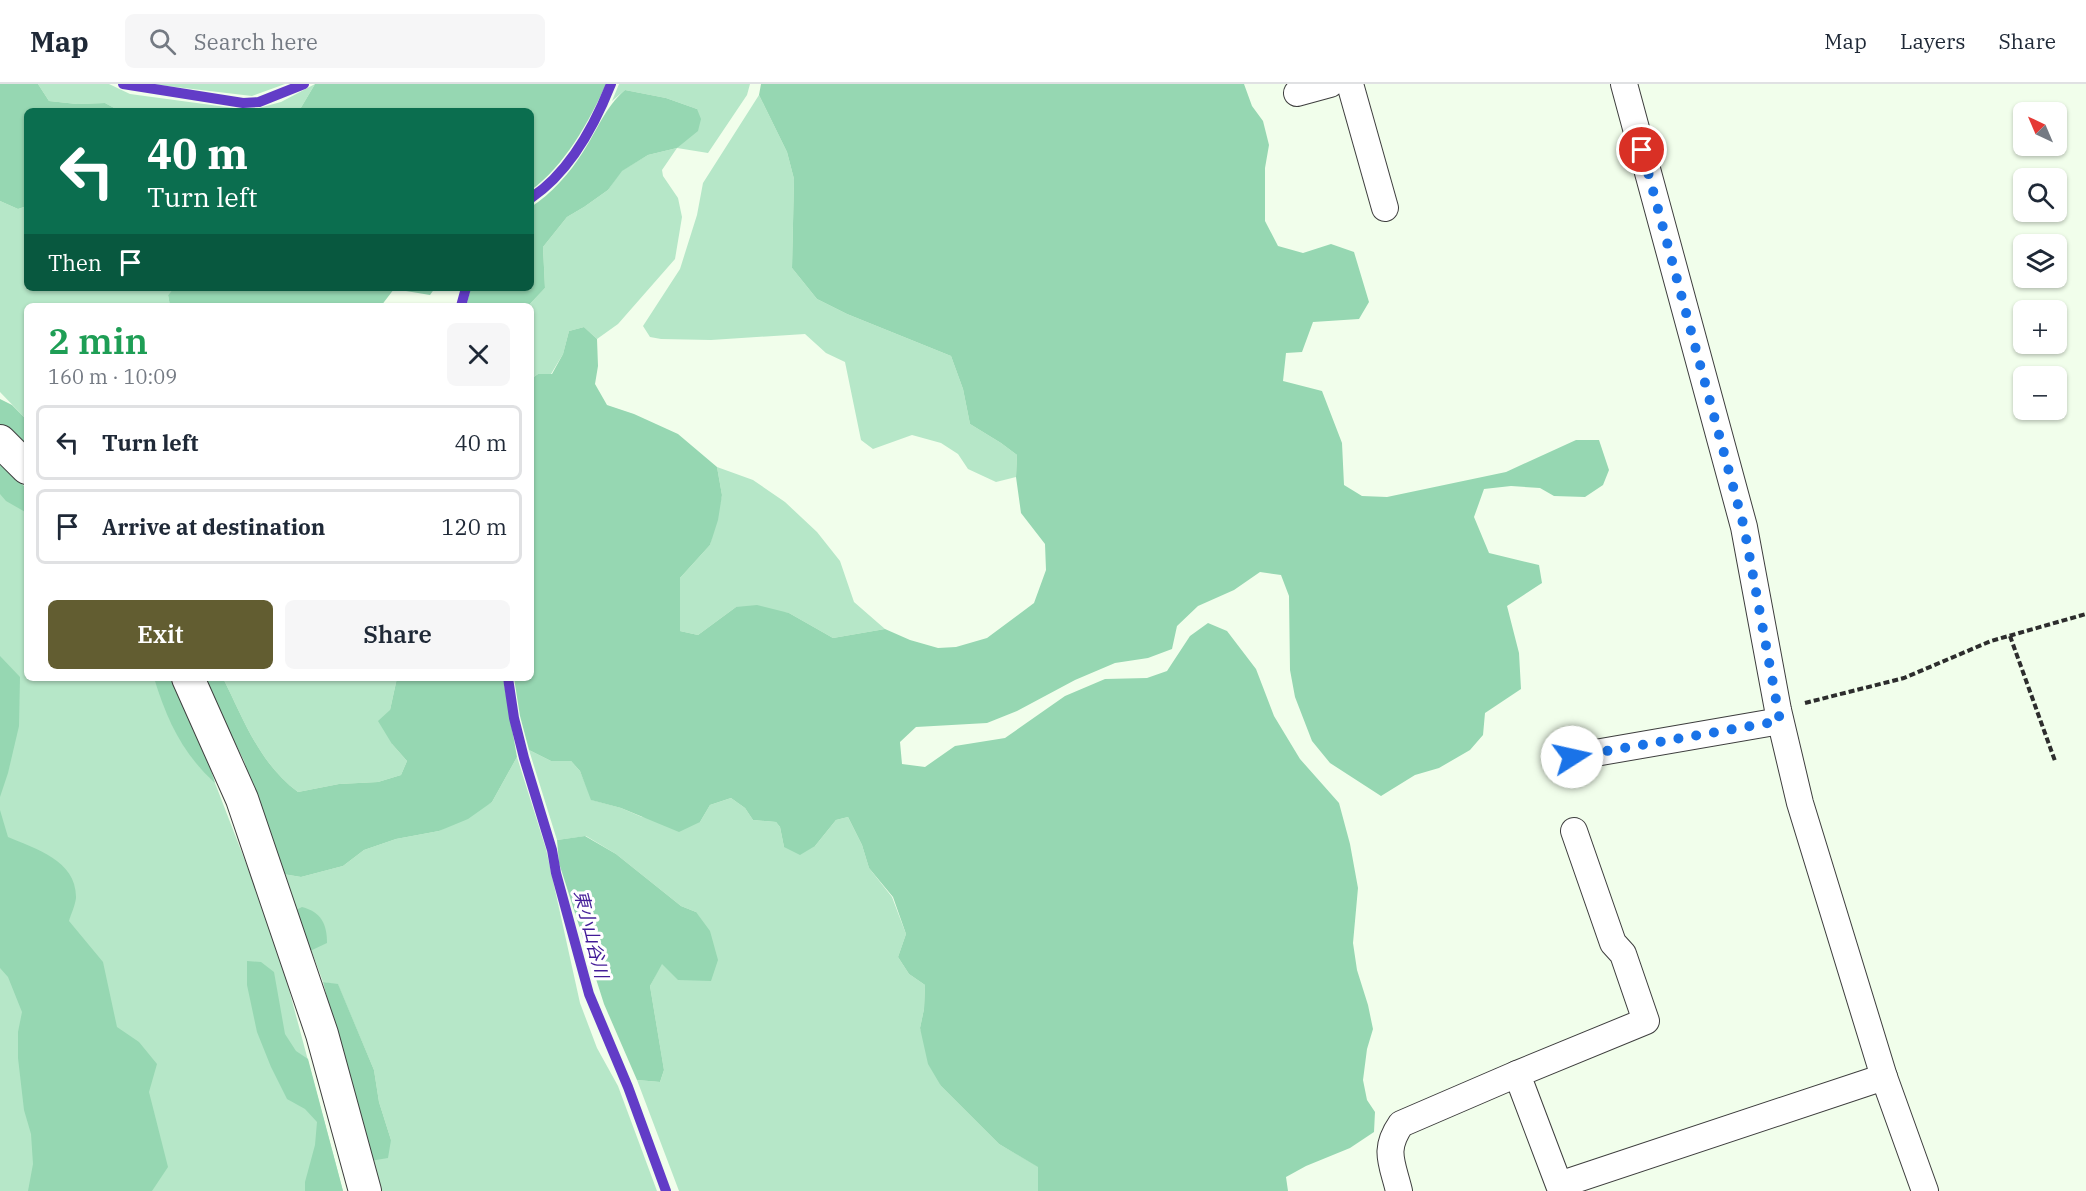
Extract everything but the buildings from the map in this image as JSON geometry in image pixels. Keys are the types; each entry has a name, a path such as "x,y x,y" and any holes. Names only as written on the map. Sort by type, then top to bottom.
{"street":[{"path":"1297,93 1330,84"},
{"path":"1350,84 1384,208"},
{"path":"1624,84 1744,527 1779,716 1800,803 1884,1077 1925,1191"},
{"path":"0,441 24,465"},
{"path":"189,681 246,810 322,1034 364,1191"},
{"path":"1572,757 1779,716"},
{"path":"1399,1191 1390,1151 1392,1138 1401,1124 1646,1021 1623,954 1613,943 1574,831"},
{"path":"1517,1074 1560,1188 1884,1077"}],"path":[{"path":"1779,716 1904,678 1991,641 2086,614"},
{"path":"2010,636 2055,761"}],"green space":[{"path":"0,84 38,84 49,101 77,104 105,103 114,108 24,108 24,207 18,209 0,201"},
{"path":"38,84 109,84 130,94 234,108 114,108 105,103 77,104 49,101"},
{"path":"150,84 285,84 252,96"},
{"path":"315,84 301,108 259,108 281,102"},
{"path":"315,84 606,84 575,142 554,169 534,188 534,108 301,108"},
{"path":"619,84 750,84 747,95 708,153 677,148 697,109 666,98 625,90 612,101"},
{"path":"761,84 1244,84 1252,106 1263,121 1269,145 1265,168 1265,221 1278,246 1303,253 1331,244 1354,252 1369,302 1359,319 1313,322 1302,352 1286,353 1283,381 1322,391 1342,443 1344,485 1362,496 1387,497 1506,472 1576,440 1599,440 1609,470 1603,485 1585,497 1554,496 1540,488 1511,486 1484,489 1474,517 1489,553 1539,565 1542,583 1507,606 1519,653 1521,689 1485,713 1483,735 1470,750 1439,768 1415,775 1381,796 1330,763 1312,741 1295,697 1290,670 1289,596 1281,575 1260,572 1234,590 1198,606 1177,626 1172,649 1148,658 1115,663 1075,680 1017,711 987,723 916,727 900,742 902,764 925,767 955,746 1005,738 1065,696 1105,679 1147,678 1167,671 1190,636 1208,623 1227,631 1256,669 1274,716 1300,759 1339,803 1358,888 1353,943 1357,970 1373,1029 1367,1049 1363,1080 1367,1100 1375,1112 1374,1132 1350,1148 1286,1177 1288,1191 1038,1191 1038,1167 999,1144 941,1086 928,1064 920,1028 925,985 909,974 898,957 906,934 893,897 869,868 862,845 848,817 836,820 815,846 800,855 784,847 780,827 776,822 753,820 745,808 731,798 710,805 700,822 679,832 621,808 591,800 580,771 571,761 551,761 529,750 520,716 514,681 534,681 534,377 538,374 552,374 563,354 569,331 584,327 597,339 598,366 595,384 607,405 634,414 678,434 717,467 722,495 718,520 710,545 680,578 680,631 698,635 736,607 757,605 789,613 833,638 885,629 910,640 938,648 956,647 987,638 1034,603 1046,570 1045,544 1021,513 1016,477 1017,455 970,424 963,389 951,356 847,314 817,299 792,268 794,179 787,152 759,95"},
{"path":"625,90 666,98 697,109 701,119 698,131 677,148 648,155 622,171 608,190 567,217 543,247 545,288 531,303 467,303 470,291 534,291 534,205 553,189 572,168 618,97"},
{"path":"759,95 787,152 794,179 792,268 817,299 847,314 951,356 963,389 970,424 1017,455 1016,477 996,482 968,469 958,454 941,443 912,435 873,449 861,440 845,362 826,353 805,334 711,340 650,337 643,326 680,269 697,215 703,183"},
{"path":"677,148 662,170 663,176 678,198 682,217 675,259 618,324 597,339 584,327 569,331 563,354 551,374 538,374 534,377 534,303 531,303 545,288 543,247 567,217 608,190 621,171 648,155"},
{"path":"0,201 18,209 24,207 24,291 171,291 168,295 169,303 24,303 24,417 0,392"},
{"path":"171,291 392,291 383,303 169,303 168,295"},
{"path":"406,291 433,291 430,295"},
{"path":"0,399 12,405 24,417 24,445 0,424"},
{"path":"0,463 24,486 24,681 170,681 206,755 276,941 343,1191 0,1191"},
{"path":"0,463 24,486 24,511 6,501 0,494"},
{"path":"717,467 753,480 785,502 817,532 840,561 854,602 885,629 833,638 789,613 736,607 698,635 680,631 680,578 710,545 722,495"},
{"path":"0,656 20,677 19,726 0,797"},
{"path":"155,681 171,681 176,688 206,755 215,783 193,760 164,708"},
{"path":"204,681 224,681 263,754 284,780 298,792 339,784 378,782 401,775 407,761 392,744 378,721 390,710 396,681 504,681 517,757 492,802 468,819 439,831 396,839 364,850 343,866 301,877 283,874 244,761"},
{"path":"224,681 396,681 390,710 392,744 407,761 401,775 378,782 339,784 298,792 273,768 246,725"},
{"path":"529,750 551,761 571,761 580,771 592,800 642,817 700,822 710,805 731,798 745,808 753,820 776,822 780,827 784,847 815,846 836,820 848,817 862,845 869,868 892,897 906,934 898,957 909,974 925,985 920,1028 941,1086 999,1144 1039,1167 1038,1191 679,1191 637,1080 660,1082 664,1070 650,986 661,964 696,912 681,906 616,854 586,836 557,840"},
{"path":"517,757 546,849 580,1003 597,1048 618,1086 657,1191 379,1191 370,1161 391,1140 379,1102 374,1070 338,985 323,982 283,874 301,877 343,866 364,850 396,839 439,831 492,802"},
{"path":"0,810 8,837 53,858 70,875 75,885 76,898 69,921 103,962 117,1027 139,1042 157,1064 149,1092 168,1167 152,1191 28,1191 33,1164 31,1134 24,1110 18,1058 18,1032 22,1012 8,977 0,968"},
{"path":"585,836 616,854 681,906 696,912 710,931 718,960 711,981 678,980 662,964 650,986 664,1070 660,1082 637,1080 604,1004 559,863 557,840"},
{"path":"302,907 314,912 322,920 326,930 327,943 310,951 296,910"},
{"path":"247,961 261,962 274,972 285,1034 296,1051 308,1059 343,1191 305,1191 305,1182 315,1145 317,1122 305,1109 287,1099 271,1067 257,1032 247,985"},
{"path":"323,982 338,984 374,1070 379,1102 391,1140 388,1158 370,1161"}],"waterway":[{"name":"東小山谷川","path":"123,84 243,103 259,102 304,84"},
{"name":"東小山谷川","path":"534,196 569,162 597,116 611,84"},
{"name":"東小山谷川","path":"462,303 465,291"},
{"name":"東小山谷川","path":"508,681 514,718 524,758 552,850 556,873 589,994 628,1087 666,1191"}],"route":[{"path":"1572,757 1780,721 1744,527 1642,150"}]}
